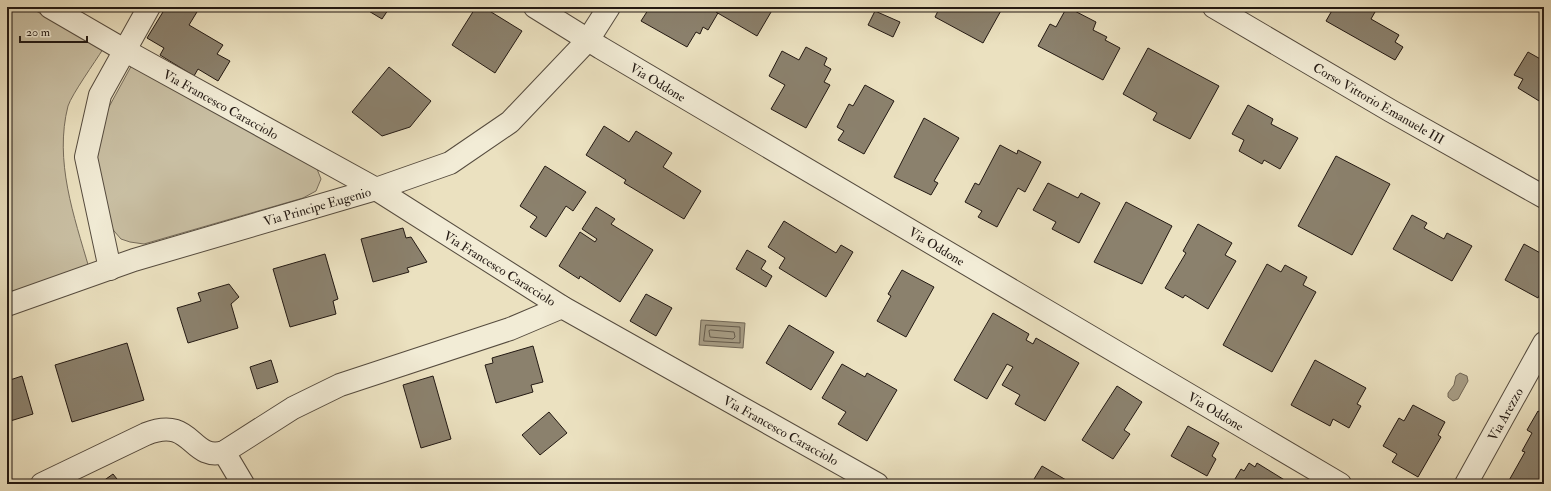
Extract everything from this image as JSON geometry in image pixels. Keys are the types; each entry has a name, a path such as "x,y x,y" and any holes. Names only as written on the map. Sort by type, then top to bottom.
{"street":[{"name":"Via Francesco Caracciolo","path":"50,7 124,50 376,189 562,307 877,484"},
{"path":"110,269 86,157 100,95 149,7"},
{"name":"Via Oddone","path":"535,7 588,40 1340,484"},
{"name":"Via Principe Eugenio","path":"7,305 134,260 376,189 450,163 510,122 588,40 609,7"},
{"name":"Corso Vittorio Emanuele III","path":"1214,7 1391,111 1544,197"},
{"path":"42,484 146,434 160,429 177,430 185,434 198,448 204,451 218,453 224,452 293,408 340,385 510,329 562,307"},
{"name":"Via Arezzo","path":"1466,484 1544,343"},
{"path":"224,452 243,484"}],"shaded area":[{"path":"7,7 29,7 103,49 70,101 64,127 63,147 68,188 77,228 89,268 7,293"},
{"path":"134,61 317,169 321,179 316,191 303,198 144,244 121,239 108,221 95,160 104,116"}],"water":[{"path":"701,320 745,323 743,348 699,345"},
{"path":"1460,373 1467,376 1468,381 1458,399 1453,401 1448,397 1448,393 1454,385 1456,376"}],"building":[{"path":"166,7 200,7 189,25 223,45 217,54 230,61 218,81 198,69 194,76 160,55 164,48 147,38"},
{"path":"362,7 390,7 382,19"},
{"path":"476,7 483,7 522,31 495,73 452,45"},
{"path":"650,7 719,8 716,12 718,13 708,30 703,27 700,34 696,32 687,47 641,21"},
{"path":"718,7 774,7 757,36 716,12"},
{"path":"940,7 1003,7 983,43 935,17"},
{"path":"1067,7 1096,22 1093,30 1107,37 1105,40 1120,48 1103,80 1038,46 1050,24 1056,27"},
{"path":"1334,7 1366,7 1375,12 1371,19 1399,35 1395,42 1403,47 1395,60 1326,21"},
{"path":"875,11 900,22 893,37 868,25"},
{"path":"806,47 827,58 824,65 831,69 824,82 830,85 806,128 771,109 785,85 769,76 782,51 799,60"},
{"path":"1148,48 1219,86 1190,139 1153,120 1157,113 1123,94"},
{"path":"1528,52 1544,61 1544,104 1518,88 1523,79 1514,75"},
{"path":"389,67 431,101 410,127 382,136 352,112"},
{"path":"865,85 894,101 864,154 838,140 844,131 837,127 849,104 853,106"},
{"path":"1248,105 1273,119 1271,124 1298,138 1280,169 1264,160 1262,164 1239,151 1244,140 1232,134"},
{"path":"924,118 959,138 934,181 938,183 931,195 894,177"},
{"path":"604,126 629,142 636,131 672,153 663,167 701,191 684,219 624,183 626,180 586,155"},
{"path":"1000,145 1017,154 1018,150 1041,162 1025,192 1018,188 997,227 978,217 982,211 965,202 975,183 979,185"},
{"path":"1336,156 1390,184 1352,255 1298,226"},
{"path":"545,166 586,192 573,211 566,206 546,237 530,227 537,217 520,206"},
{"path":"1048,183 1078,198 1081,193 1100,203 1079,243 1052,229 1056,222 1033,210"},
{"path":"1126,202 1172,226 1142,284 1094,262"},
{"path":"596,207 615,219 611,224 653,250 620,302 580,276 579,279 559,266 580,232 595,242 597,239 582,229"},
{"path":"1412,215 1427,223 1424,228 1444,239 1447,233 1472,246 1452,281 1393,249"},
{"path":"784,221 836,253 841,245 853,252 826,297 779,268 785,258 768,247"},
{"path":"1198,224 1232,243 1225,255 1236,261 1208,309 1185,295 1183,298 1165,288 1186,253 1183,251"},
{"path":"403,228 406,238 411,237 427,262 407,268 409,272 373,282 361,239"},
{"path":"1524,244 1544,255 1544,286 1538,298 1505,280"},
{"path":"747,250 766,261 761,269 772,276 766,287 736,269"},
{"path":"325,254 338,299 333,301 336,314 290,327 273,269"},
{"path":"1267,264 1281,272 1285,265 1307,277 1303,285 1316,292 1272,372 1223,345"},
{"path":"902,270 934,287 906,337 877,321 891,296 888,294"},
{"path":"229,284 239,297 231,304 238,328 188,343 177,308 201,301 198,293"},
{"path":"646,294 672,308 656,336 630,321"},
{"path":"993,313 1029,334 1026,340 1033,344 1036,338 1079,363 1045,421 1015,404 1020,395 1002,385 1013,367 1007,364 987,399 954,380"},
{"path":"789,325 834,352 811,390 766,363"},
{"path":"127,343 144,400 72,422 55,365"},
{"path":"533,346 543,382 531,385 533,392 496,403 485,365 493,363 492,358"},
{"path":"271,360 278,382 257,389 250,367"},
{"path":"1315,360 1366,388 1357,404 1361,406 1349,428 1333,419 1330,426 1291,405"},
{"path":"842,364 865,377 867,373 897,390 867,441 838,424 846,412 822,398"},
{"path":"22,376 33,414 7,422 7,381"},
{"path":"433,376 451,439 421,448 403,385"},
{"path":"1117,386 1142,402 1124,430 1130,434 1113,459 1082,440"},
{"path":"1413,405 1445,422 1438,435 1441,437 1418,477 1392,462 1397,454 1383,446 1399,418 1404,421"},
{"path":"1538,411 1544,415 1544,484 1507,484 1525,452 1522,451 1532,433 1527,430"},
{"path":"549,412 567,433 540,455 522,435"},
{"path":"1188,426 1219,443 1212,456 1216,459 1207,476 1171,456"},
{"path":"1249,463 1255,467 1257,463 1291,484 1232,484 1241,469 1244,471"},
{"path":"1042,466 1073,484 1031,484"},
{"path":"113,474 121,484 99,484"}]}
